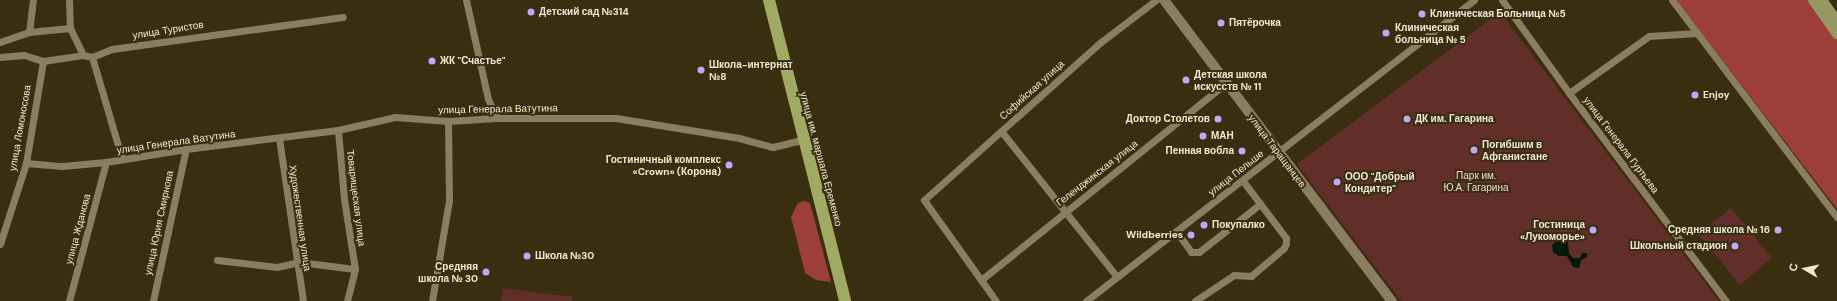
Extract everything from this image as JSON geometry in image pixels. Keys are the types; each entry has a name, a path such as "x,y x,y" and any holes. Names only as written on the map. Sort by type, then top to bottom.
{"highway":[{"name":"улица им. маршала Еременко","path":"769,0 802,140 845,301"}],"main road":[{"path":"1813,0 1837,34"},
{"path":"1822,0 1837,21"}],"street":[{"path":"29,32 33,0"},
{"path":"69,0 70,28 84,55"},
{"path":"466,0 488,99 497,118"},
{"name":"Софийская улица","path":"981,280 924,200 1101,42 1156,0"},
{"name":"улица Таращанцев","path":"1164,0 1278,153 1392,301"},
{"name":"улица Пельше","path":"1086,301 1243,181 1474,0"},
{"name":"улица Генерала Гуртьева","path":"1502,0 1569,93 1726,301"},
{"path":"1672,0 1837,217"},
{"name":"улица Туристов","path":"92,57 112,49 342,17"},
{"path":"0,42 29,32 70,28"},
{"path":"1569,93 1649,36 1697,33"},
{"path":"0,58 24,55 43,61 84,55 92,57 122,160"},
{"name":"улица Ломоносова","path":"0,244 26,163 43,61"},
{"name":"Геленджикская улица","path":"981,280 1066,210 1226,83"},
{"name":"улица Генерала Ватутина","path":"26,163 62,166 106,162 186,149 338,130 395,117 448,122 497,118 616,118 739,138 773,147 802,140"},
{"path":"432,301 449,200 448,122"},
{"name":"Товарищеская улица","path":"338,130 344,199 355,268"},
{"path":"1001,131 1066,210 1118,277"},
{"name":"Художественная улица","path":"279,138 296,262 303,301"},
{"name":"улица Юрия Смирнова","path":"153,301 186,149"},
{"name":"улица Жданова","path":"69,301 106,162"},
{"path":"1195,301 1234,274 1251,276 1284,248 1286,238 1243,181"},
{"path":"1176,231 1191,252 1199,252 1260,204"},
{"path":"218,260 277,268 296,262 355,268 347,301"},
{"path":"981,280 996,301"}],"green space":[{"name":"Парк им. Ю.А. Гагарина","path":"1500,12 1719,301 1401,301 1297,164"},
{"name":"Школьный стадион","path":"1731,208 1772,258 1740,285 1698,234"},
{"path":"503,288 573,297 572,301 501,301"}],"shaded area":[{"path":"1676,0 1809,0 1837,40 1837,209"},
{"path":"804,201 810,203 831,282 816,280 805,273 791,217 798,203"},
{"path":"1558,240 1568,241 1569,253 1573,258 1580,258 1582,253 1587,253 1587,257 1581,260 1579,268 1573,267 1567,256 1559,256 1553,252 1552,245"}],"place":[{"name":"Детский сад №314","path":"531,12"},
{"name":"Клиническая Больница №5","path":"1422,14"},
{"name":"Пятёрочка","path":"1221,23"},
{"name":"Клиническая больница № 5","path":"1386,33"},
{"name":"ЖК \"Счастье\"","path":"432,61"},
{"name":"Школа-интернат №8","path":"701,70"},
{"name":"Детская школа искусств № 11","path":"1186,80"},
{"name":"Enjoy","path":"1695,95"},
{"name":"Доктор Столетов","path":"1218,119"},
{"name":"ДК им. Гагарина","path":"1407,119"},
{"name":"МАН","path":"1203,136"},
{"name":"Погибшим в Афганистане","path":"1474,150"},
{"name":"Пенная вобла","path":"1242,151"},
{"name":"Гостиничный комплекс «Crown» (Корона)","path":"729,165"},
{"name":"ООО \"Добрый Кондитер\"","path":"1337,182"},
{"name":"Покупалко","path":"1204,225"},
{"name":"Гостиница «Лукоморье»","path":"1593,230"},
{"name":"Средняя школа № 16","path":"1778,230"},
{"name":"Wildberries","path":"1191,235"},
{"name":"Школьный стадион","path":"1735,246"},
{"name":"Школа №30","path":"527,256"},
{"name":"Средняя школа № 30","path":"486,272"}]}
